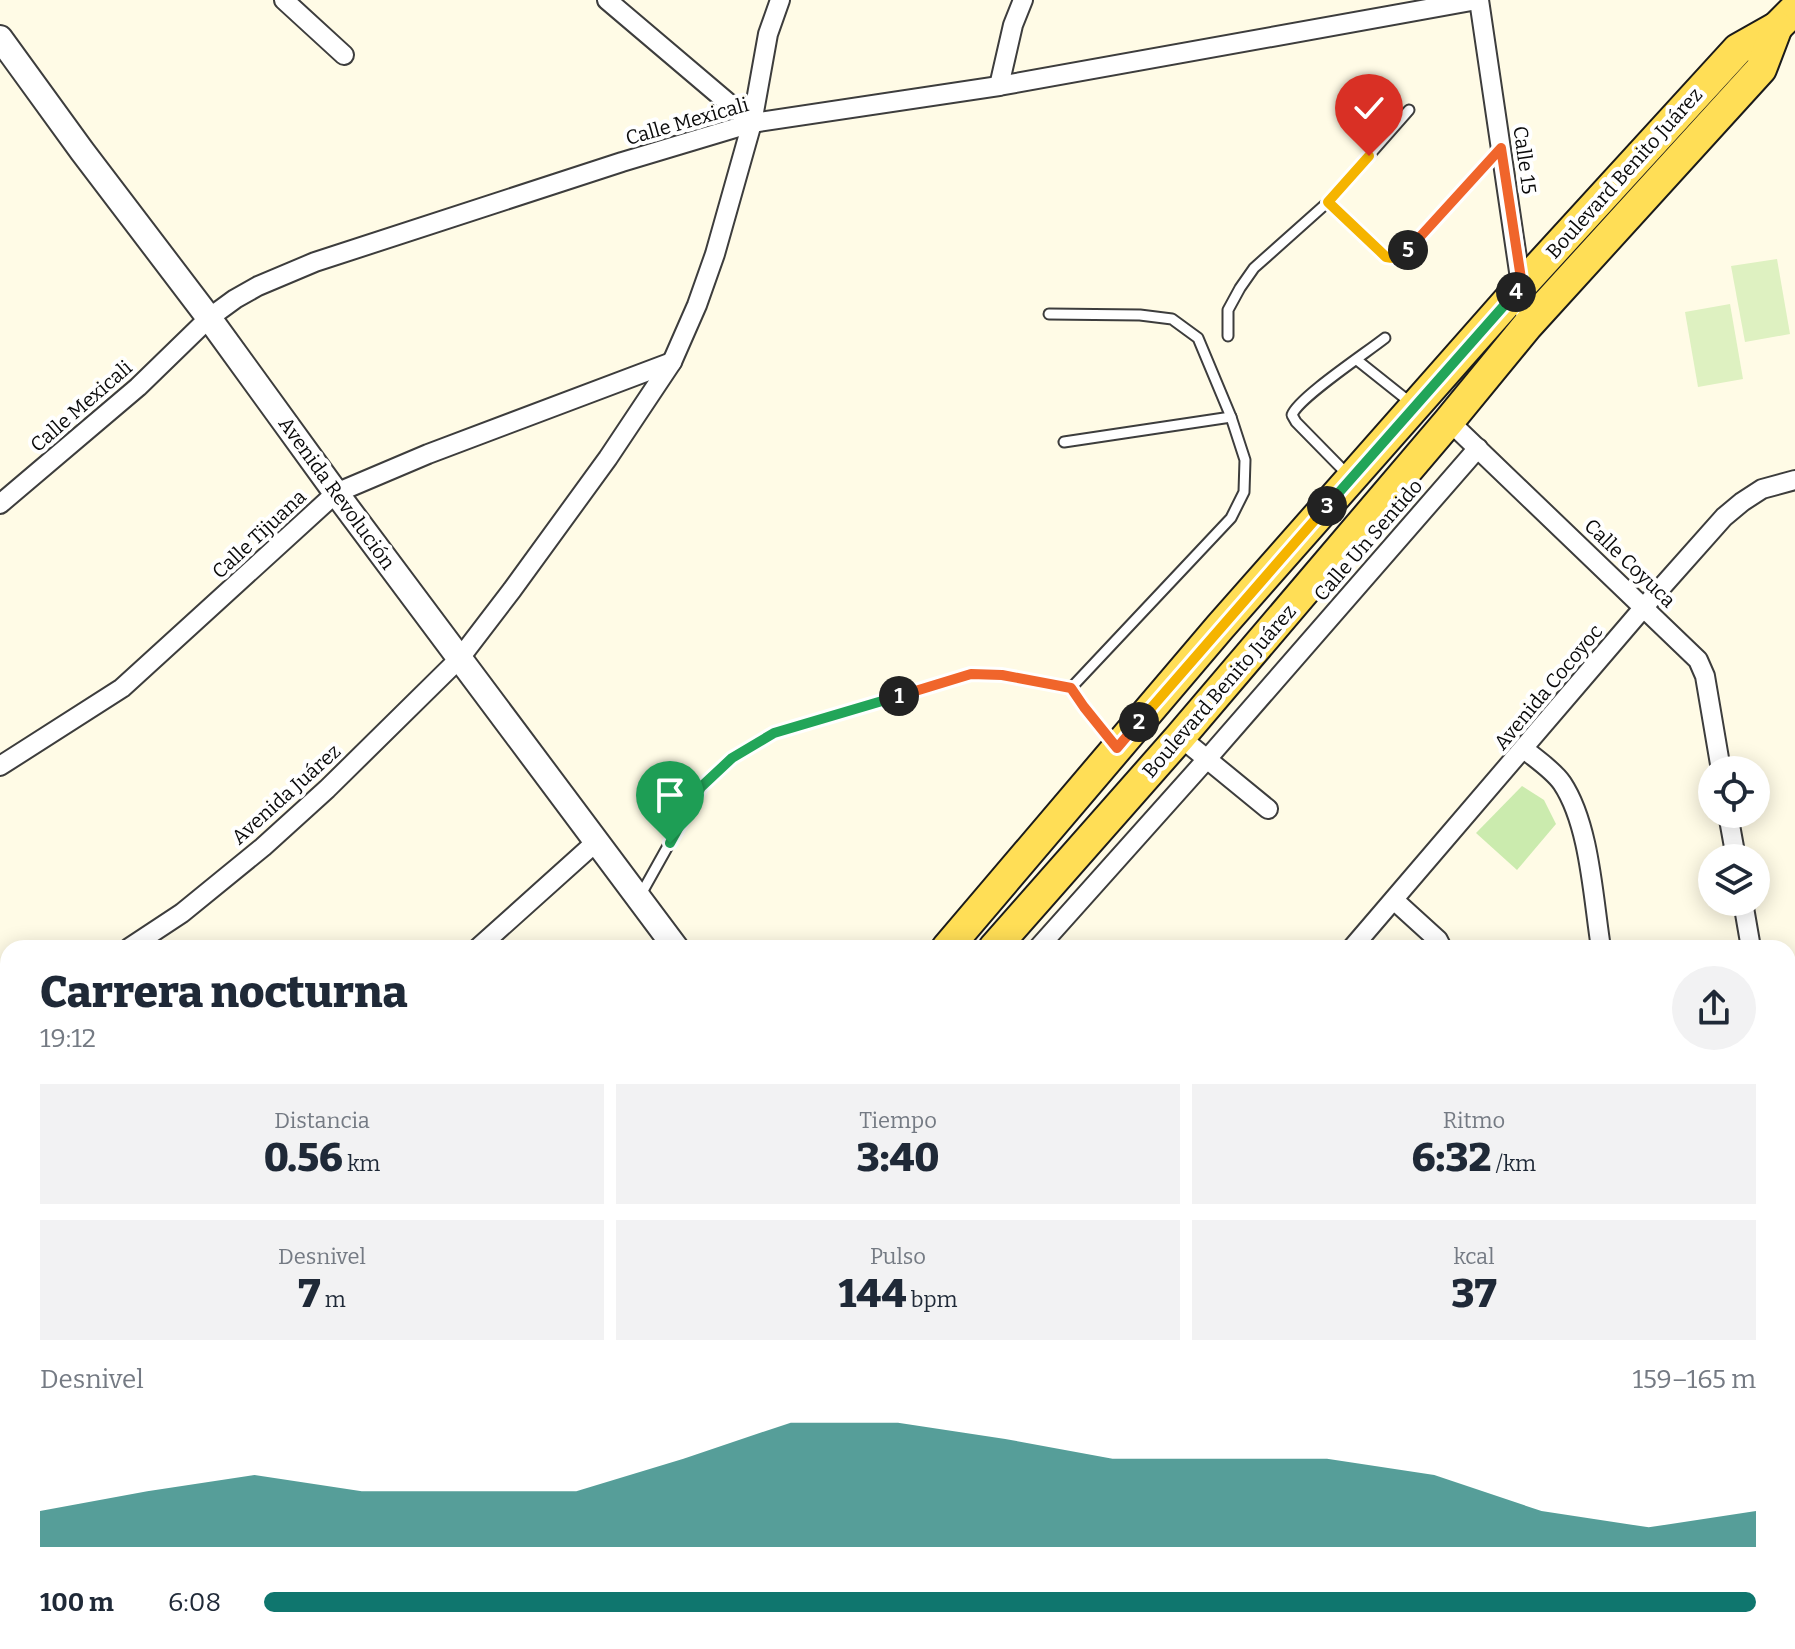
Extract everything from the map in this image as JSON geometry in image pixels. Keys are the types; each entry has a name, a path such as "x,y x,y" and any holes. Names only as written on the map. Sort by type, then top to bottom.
{"main road":[{"name":"Boulevard Benito Juárez","path":"954,940 1220,627 1522,285 1738,49 1786,18"},
{"name":"Boulevard Benito Juárez","path":"1001,940 1180,737 1527,326 1761,69 1786,18"}],"street":[{"path":"284,0 344,55"},
{"path":"607,0 752,123"},
{"name":"Avenida Juárez","path":"141,940 182,913 263,847 327,789 460,658 608,458 672,362 697,305 715,254 752,123 768,34 780,0"},
{"path":"999,86 1013,25 1023,0"},
{"name":"Calle Mexicali","path":"0,504 138,387 209,318 258,286 315,262 752,123 999,86 1478,0"},
{"name":"Calle 15","path":"1478,0 1527,326"},
{"name":"Avenida Revolución","path":"0,38 8,61 209,318 670,940"},
{"name":"Calle Tijuana","path":"0,766 122,688 336,493 428,454 672,362"},
{"name":"Calle Coyuca","path":"1449,421 1698,660 1705,676 1719,756"},
{"name":"Calle Un Sentido","path":"1045,940 1478,448"},
{"name":"Avenida Cocoyoc","path":"1359,940 1724,517 1762,489 1795,480"},
{"path":"1180,737 1268,809"},
{"path":"1524,749 1560,780 1572,801 1581,827 1600,940"},
{"path":"487,940 596,842"},
{"path":"1394,900 1438,940"},
{"path":"1745,916 1750,940"}],"lane":[{"path":"1228,336 1228,310 1254,268 1328,202 1409,110"},
{"path":"1328,202 1386,257 1396,259 1403,256 1501,148"},
{"path":"1049,314 1140,315 1172,319 1198,338 1245,460 1244,492 1231,518 1071,688"},
{"path":"1351,478 1292,415 1294,408 1309,395 1385,338"},
{"path":"1357,360 1415,406"},
{"path":"1064,442 1231,417"},
{"path":"638,898 701,787 732,758 774,733 971,674 1002,675 1071,688 1117,748"}],"green space":[{"path":"1777,259 1790,334 1745,342 1731,266"},
{"path":"1730,304 1743,379 1698,387 1685,312"},
{"path":"1522,786 1544,800 1556,824 1517,870 1476,833"}],"route":[{"path":"670,843 701,787 732,758 774,733 971,674 1002,675 1071,688 1117,748 1522,285 1501,148 1403,256 1396,259 1386,257 1328,202 1369,156"}]}
